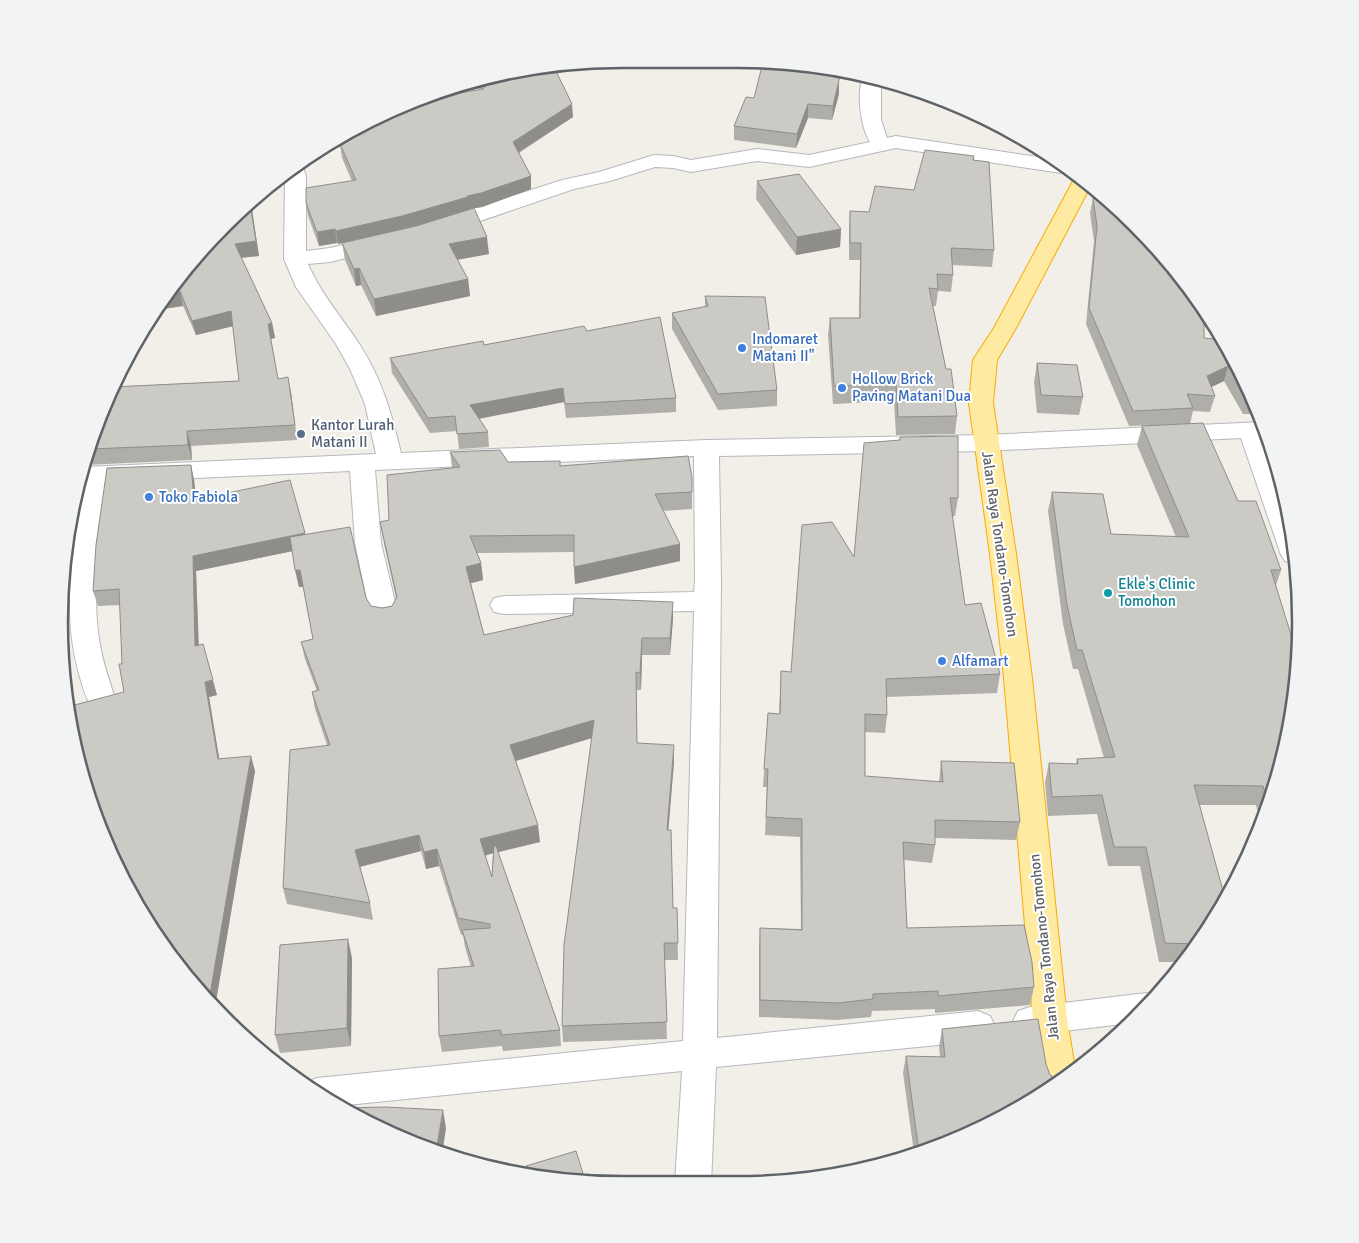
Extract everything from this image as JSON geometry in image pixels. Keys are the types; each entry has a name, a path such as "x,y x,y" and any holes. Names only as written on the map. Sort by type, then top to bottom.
{"highway":[{"name":"Jalan Raya Tondano-Tomohon","path":"1059,1072 1050,1019 1018,678 1003,554 980,403 985,360 1005,328 1080,186"}],"street":[{"path":"872,84 870,125 874,135 882,144"},
{"path":"428,230 482,215 569,184 603,177 654,162 673,162 691,166 757,156 809,161 896,142 1051,165"},
{"path":"296,174 295,259 307,287 347,343 362,369 377,404 390,461"},
{"path":"295,259 330,254 402,238"},
{"path":"100,699 85,640 82,596 87,549 90,474 706,448 986,443 1257,429"},
{"path":"1262,443 1277,496"},
{"path":"693,1176 700,1052 707,600 706,448"},
{"path":"362,463 368,543 384,614"},
{"path":"504,605 707,600"},
{"path":"328,1091 700,1052 1050,1019 1133,1009"}],"building":[{"path":"761,69 810,72 839,77 833,106 808,104 797,134 734,126 746,97 754,98"},
{"path":"556,71 572,104 513,142 531,176 402,216 336,231 335,229 317,232 306,203 306,188 356,180 340,144 409,110 452,94 483,89 487,84"},
{"path":"925,150 974,156 973,160 989,162 994,250 951,248 953,275 937,274 938,289 929,288 946,369 951,369 957,416 898,417 896,383 834,386 830,318 860,318 861,243 850,243 850,211 869,212 875,186 914,190"},
{"path":"799,174 841,229 797,237 757,181"},
{"path":"1093,198 1103,205 1154,256 1198,314 1204,324 1204,338 1213,339 1234,376 1228,366 1207,376 1215,396 1187,394 1193,408 1133,411 1089,308 1097,226"},
{"path":"474,208 487,237 449,244 468,279 374,299 359,268 354,269 342,243 416,226"},
{"path":"251,210 256,241 235,244 272,323 268,324 278,379 288,377 295,425 187,431 188,445 95,449 120,387 239,381 231,311 192,321 180,291 177,291 205,256"},
{"path":"705,296 765,297 777,390 718,394 672,313 708,306"},
{"path":"660,317 676,398 565,404 563,388 470,405 488,432 457,434 455,416 428,418 390,358 483,341 484,345 584,326 587,331"},
{"path":"1037,363 1077,365 1083,397 1041,395"},
{"path":"1203,423 1238,501 1256,501 1281,570 1271,570 1291,636 1287,694 1281,730 1265,792 1263,786 1194,785 1222,888 1188,944 1165,943 1146,847 1114,847 1102,795 1052,797 1049,763 1078,764 1077,759 1115,757 1082,650 1077,650 1067,605 1052,492 1103,494 1111,534 1189,537 1142,426"},
{"path":"958,436 958,498 950,498 965,605 981,603 1000,674 886,679 887,715 865,714 865,776 943,782 941,761 1014,763 1020,822 935,820 935,845 903,842 907,928 1024,925 1032,962 1034,987 938,996 938,991 873,994 873,999 839,1003 760,1000 760,928 802,930 802,819 766,817 768,769 764,769 768,713 780,714 781,671 791,672 802,525 832,522 854,557 864,443 900,440 900,437"},
{"path":"500,450 508,462 560,461 560,466 688,456 692,477 692,492 655,494 680,544 574,567 574,535 470,536 481,563 466,567 484,635 573,615 574,598 673,602 670,638 642,638 640,673 636,672 637,743 674,745 667,830 671,830 673,908 677,908 678,943 664,943 667,1022 562,1026 564,945 594,720 510,745 538,825 480,839 492,877 494,846 496,846 560,1030 501,1035 501,1030 439,1036 438,969 474,966 462,930 490,928 490,924 458,918 437,849 424,852 419,835 355,850 370,903 283,888 290,750 330,745 312,692 319,690 301,642 313,639 300,570 295,570 290,537 350,527 366,598 371,606 382,608 392,606 397,597 380,522 389,520 387,475 460,467 450,452"},
{"path":"191,465 194,500 290,480 305,533 193,556 195,646 203,644 213,680 205,682 218,759 251,756 210,993 182,959 161,929 125,867 97,800 78,730 74,705 124,692 119,664 122,664 119,589 93,591 96,545 107,468"},
{"path":"348,939 347,1028 275,1035 280,945"},
{"path":"1038,1019 1046,1064 1052,1077 983,1118 918,1145 906,1056 945,1057 942,1029"},
{"path":"356,1108 443,1110 437,1144 409,1133"},
{"path":"576,1151 583,1174 549,1171 526,1166"}],"place":[{"name":"Indomaret Matani II\"","path":"742,348"},
{"name":"Hollow Brick Paving Matani Dua","path":"842,388"},
{"name":"Kantor Lurah Matani II","path":"301,434"},
{"name":"Toko Fabiola","path":"149,497"},
{"name":"Ekle's Clinic Tomohon","path":"1108,593"},
{"name":"Alfamart","path":"942,661"}]}
